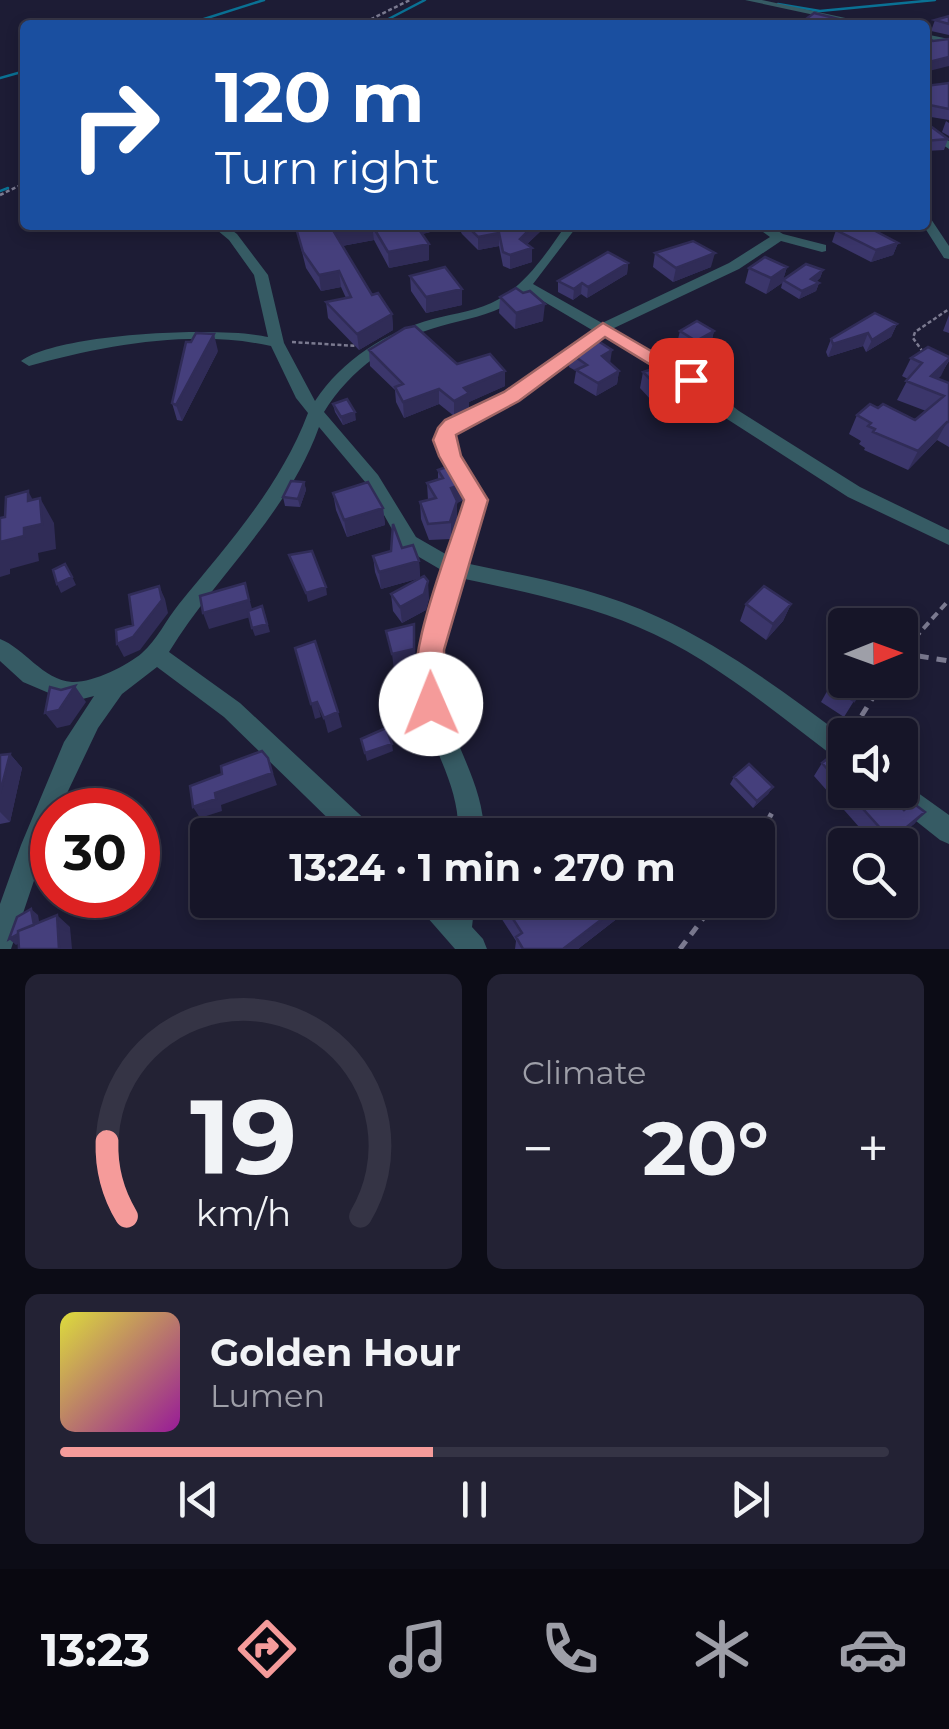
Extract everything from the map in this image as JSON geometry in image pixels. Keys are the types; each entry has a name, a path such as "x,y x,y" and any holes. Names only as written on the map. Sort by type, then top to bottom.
{"street":[{"path":"749,0 849,20"},
{"path":"930,226 949,254"},
{"path":"224,230 261,275 277,343 304,398 372,479 409,542 456,569 574,594 649,622 738,672 828,738"},
{"path":"0,942 37,833 78,744 110,692 156,654 259,516 290,466 324,397 348,371 381,348 427,325 487,310 526,285 568,230"},
{"path":"767,230 779,237 822,248"},
{"path":"473,818 440,736 428,676 430,650 476,500 450,456 444,440 446,433 452,425 523,390 588,344 603,328 734,266 779,237"},
{"path":"526,285 691,380 733,415 829,477 949,538"},
{"path":"28,361 109,341 243,337 277,343"},
{"path":"0,648 31,675 71,692 124,679"},
{"path":"156,654 232,710 345,818"},
{"path":"918,807 949,831"},
{"path":"446,918 466,939"}],"path":[{"path":"369,20 410,0"},
{"path":"931,358 913,338 915,332 949,308"},
{"path":"277,343 381,348"},
{"path":"918,635 949,600"},
{"path":"918,656 949,661"},
{"path":"769,818 773,810"},
{"path":"680,949 703,918"}],"building":[{"path":"814,13 843,20 805,20"},
{"path":"930,39 949,39 949,57 930,62"},
{"path":"949,83 949,109 930,105 930,85"},
{"path":"930,126 948,139 930,141"},
{"path":"297,230 344,230 334,232 372,295 378,293 392,314 357,334 326,302 351,297 339,271 319,275 303,252"},
{"path":"375,230 419,230 429,244 388,252"},
{"path":"471,230 529,230 520,239 532,248 510,255 503,252 499,233 478,237"},
{"path":"836,230 873,230 898,243 876,250"},
{"path":"693,241 715,253 676,268 655,253"},
{"path":"608,252 628,263 588,287 582,283 574,289 558,281"},
{"path":"765,257 787,267 771,278 749,268"},
{"path":"806,264 823,270 811,279 819,283 802,291 783,280"},
{"path":"445,267 462,289 426,297 410,276"},
{"path":"516,288 523,293 530,291 545,304 516,313 500,297"},
{"path":"875,313 897,324 872,340 868,333 833,344 831,339"},
{"path":"697,321 714,331 696,341 680,331"},
{"path":"415,326 457,364 490,354 505,371 464,388 469,393 454,401 439,389 403,402 395,387 403,384 369,350"},
{"path":"196,333 214,334 176,405 172,403 186,342 191,342"},
{"path":"595,339 612,350 602,356 619,371 598,383 576,370 587,365 570,353"},
{"path":"928,347 949,357 931,376 949,383 949,422 918,451 873,432 875,429 868,426 871,423 857,415 870,404 878,408 883,404 915,420 944,396 906,381 922,363 911,358"},
{"path":"673,362 697,379 691,381 696,386 667,396 643,372"},
{"path":"347,399 355,412 341,417 333,404"},
{"path":"452,465 463,484 451,488 457,501 450,522 428,524 420,502 436,498 427,483 443,478 438,470"},
{"path":"291,481 304,482 298,499 283,497"},
{"path":"368,482 383,508 344,520 333,493"},
{"path":"28,491 28,501 40,498 42,524 24,528 24,536 0,542 0,518 5,517 6,497"},
{"path":"393,524 402,548 413,545 419,561 379,572 373,556 391,551"},
{"path":"312,551 326,587 306,593 289,555"},
{"path":"65,564 72,577 57,584 53,570"},
{"path":"424,576 428,581 424,594 400,607 391,594"},
{"path":"245,583 249,600 203,613 200,596"},
{"path":"159,586 162,600 133,637 117,644 116,630 133,625 129,595"},
{"path":"764,586 791,604 773,624 746,604"},
{"path":"262,606 267,624 252,628 248,611"},
{"path":"414,624 414,649 392,654 386,631"},
{"path":"315,641 338,712 324,718 317,702 311,704 295,648"},
{"path":"75,686 59,710 45,713 50,687 61,690"},
{"path":"386,728 392,744 365,753 361,739"},
{"path":"262,751 272,773 215,793 216,799 193,807 190,786 222,774 221,766"},
{"path":"10,754 0,793 0,755"},
{"path":"749,764 773,787 757,801 734,777"},
{"path":"918,807 925,812 906,828 880,828 862,808"},
{"path":"30,910 34,925 9,939 17,917"},
{"path":"57,918 59,949 19,949 18,931"},
{"path":"512,918 603,918 563,949 523,949 516,937 522,933"}],"waterway":[{"path":"201,20 264,0"},
{"path":"387,20 425,0"},
{"path":"778,4 820,11 935,0"},
{"path":"0,78 20,72"},
{"path":"0,191 8,188"}],"route":[{"path":"431,704 430,650 476,500 444,440 452,425 512,397 565,356 588,344 603,328 691,380"}]}
